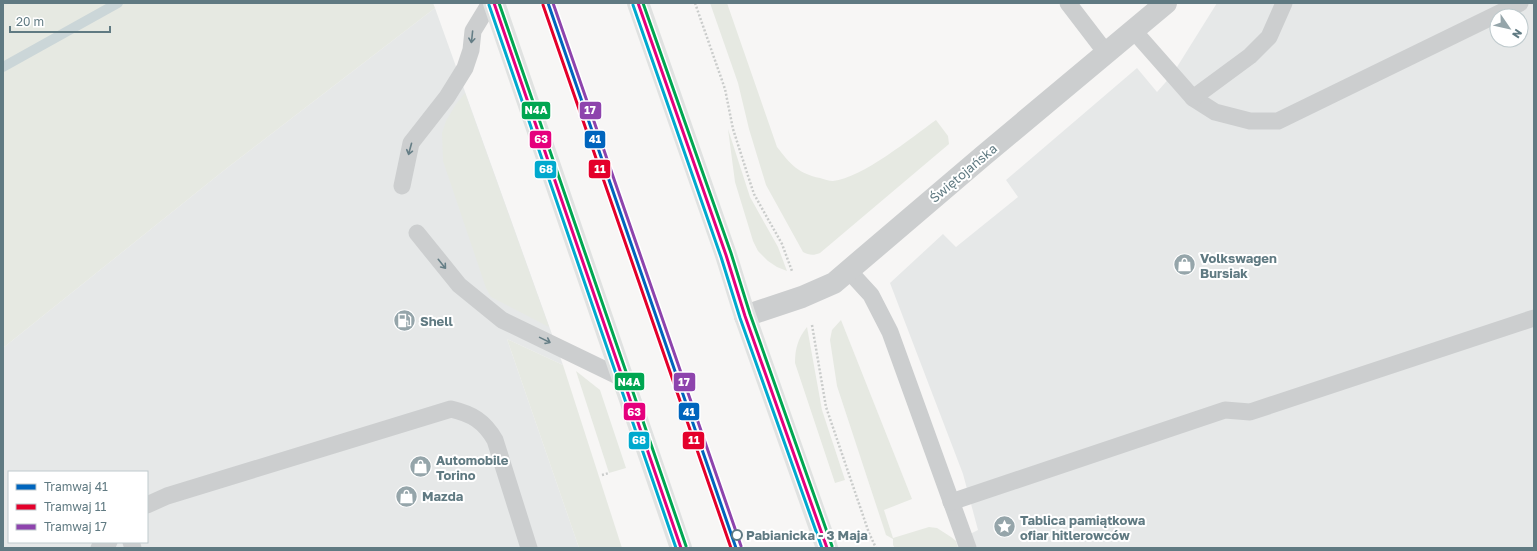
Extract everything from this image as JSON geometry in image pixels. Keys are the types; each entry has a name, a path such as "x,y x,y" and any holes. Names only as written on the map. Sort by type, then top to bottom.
{"main road":[{"path":"494,3 682,548"},
{"path":"642,6 726,254 745,316 827,548"}],"street":[{"name":"Świętojańska","path":"745,316 814,292 834,283 849,272 983,156 1107,54 1166,3"}],"lane":[{"path":"402,186 411,143 447,97 465,68 471,50 472,31 490,3"},
{"path":"1068,3 1107,54"},
{"path":"1193,98 1250,56 1269,37 1284,3"},
{"path":"1134,31 1193,98 1215,112 1250,122 1278,121 1520,3"},
{"path":"417,233 459,285 502,320 624,379"},
{"path":"849,272 872,295 890,332 968,548"},
{"path":"951,502 1225,410 1250,412 1534,318"},
{"path":"148,505 167,496 451,409 466,412 479,420 489,430 494,440 529,548"}],"path":[{"path":"602,475 609,473"}],"shaded area":[{"path":"3,3 433,3 435,8 227,168 3,348"},
{"path":"710,3 727,3 777,147 791,163 806,174 833,181 858,173 886,156 936,120 948,136 949,144 820,253 811,255 803,252 766,185 749,129 738,83"},
{"path":"1217,3 1534,3 1534,548 958,548 956,541 978,530 963,474 890,283 943,234 956,247 1018,197 1006,180 1137,68 1157,92 1172,75"},
{"path":"435,8 563,365 507,339 579,548 3,548 3,348 227,168"},
{"path":"465,93 549,327 491,297 486,288 443,161 442,133 446,121 456,104"},
{"path":"728,129 750,197 778,247 787,271 768,261 758,251 753,241 735,182"},
{"path":"841,320 912,499 884,510 893,538 929,527 937,528 956,541 958,548 895,548 893,545 893,539 886,535 837,386 830,340 832,330"},
{"path":"807,327 822,410 845,480 835,483 795,363 801,335"},
{"path":"507,339 563,365 622,548 579,548"},
{"path":"576,371 600,390 626,468 609,473"}],"waterway":[{"path":"3,67 118,3"}],"tram line":[{"name":"41","path":"548,3 736,548"},
{"name":"17","path":"553,3 741,546"},
{"name":"11","path":"543,5 731,548"}],"transit line":[{"name":"63","path":"494,3 681,548"},
{"name":"N4A","path":"499,3 686,546"},
{"name":"63","path":"638,3 726,255 745,316 827,548"},
{"name":"N4A","path":"643,3 832,546"},
{"name":"68","path":"489,5 676,548"},
{"name":"68","path":"633,5 721,257 740,318 822,548"}],"place":[{"name":"Volkswagen Bursiak","path":"1184,265"},
{"name":"Shell","path":"405,321"},
{"name":"Automobile Torino","path":"420,467"},
{"name":"Mazda","path":"406,496"},
{"name":"Tablica pamiątkowa ofiar hitlerowców","path":"1004,527"},
{"name":"Pabianicka - 3 Maja","path":"737,535"}]}
